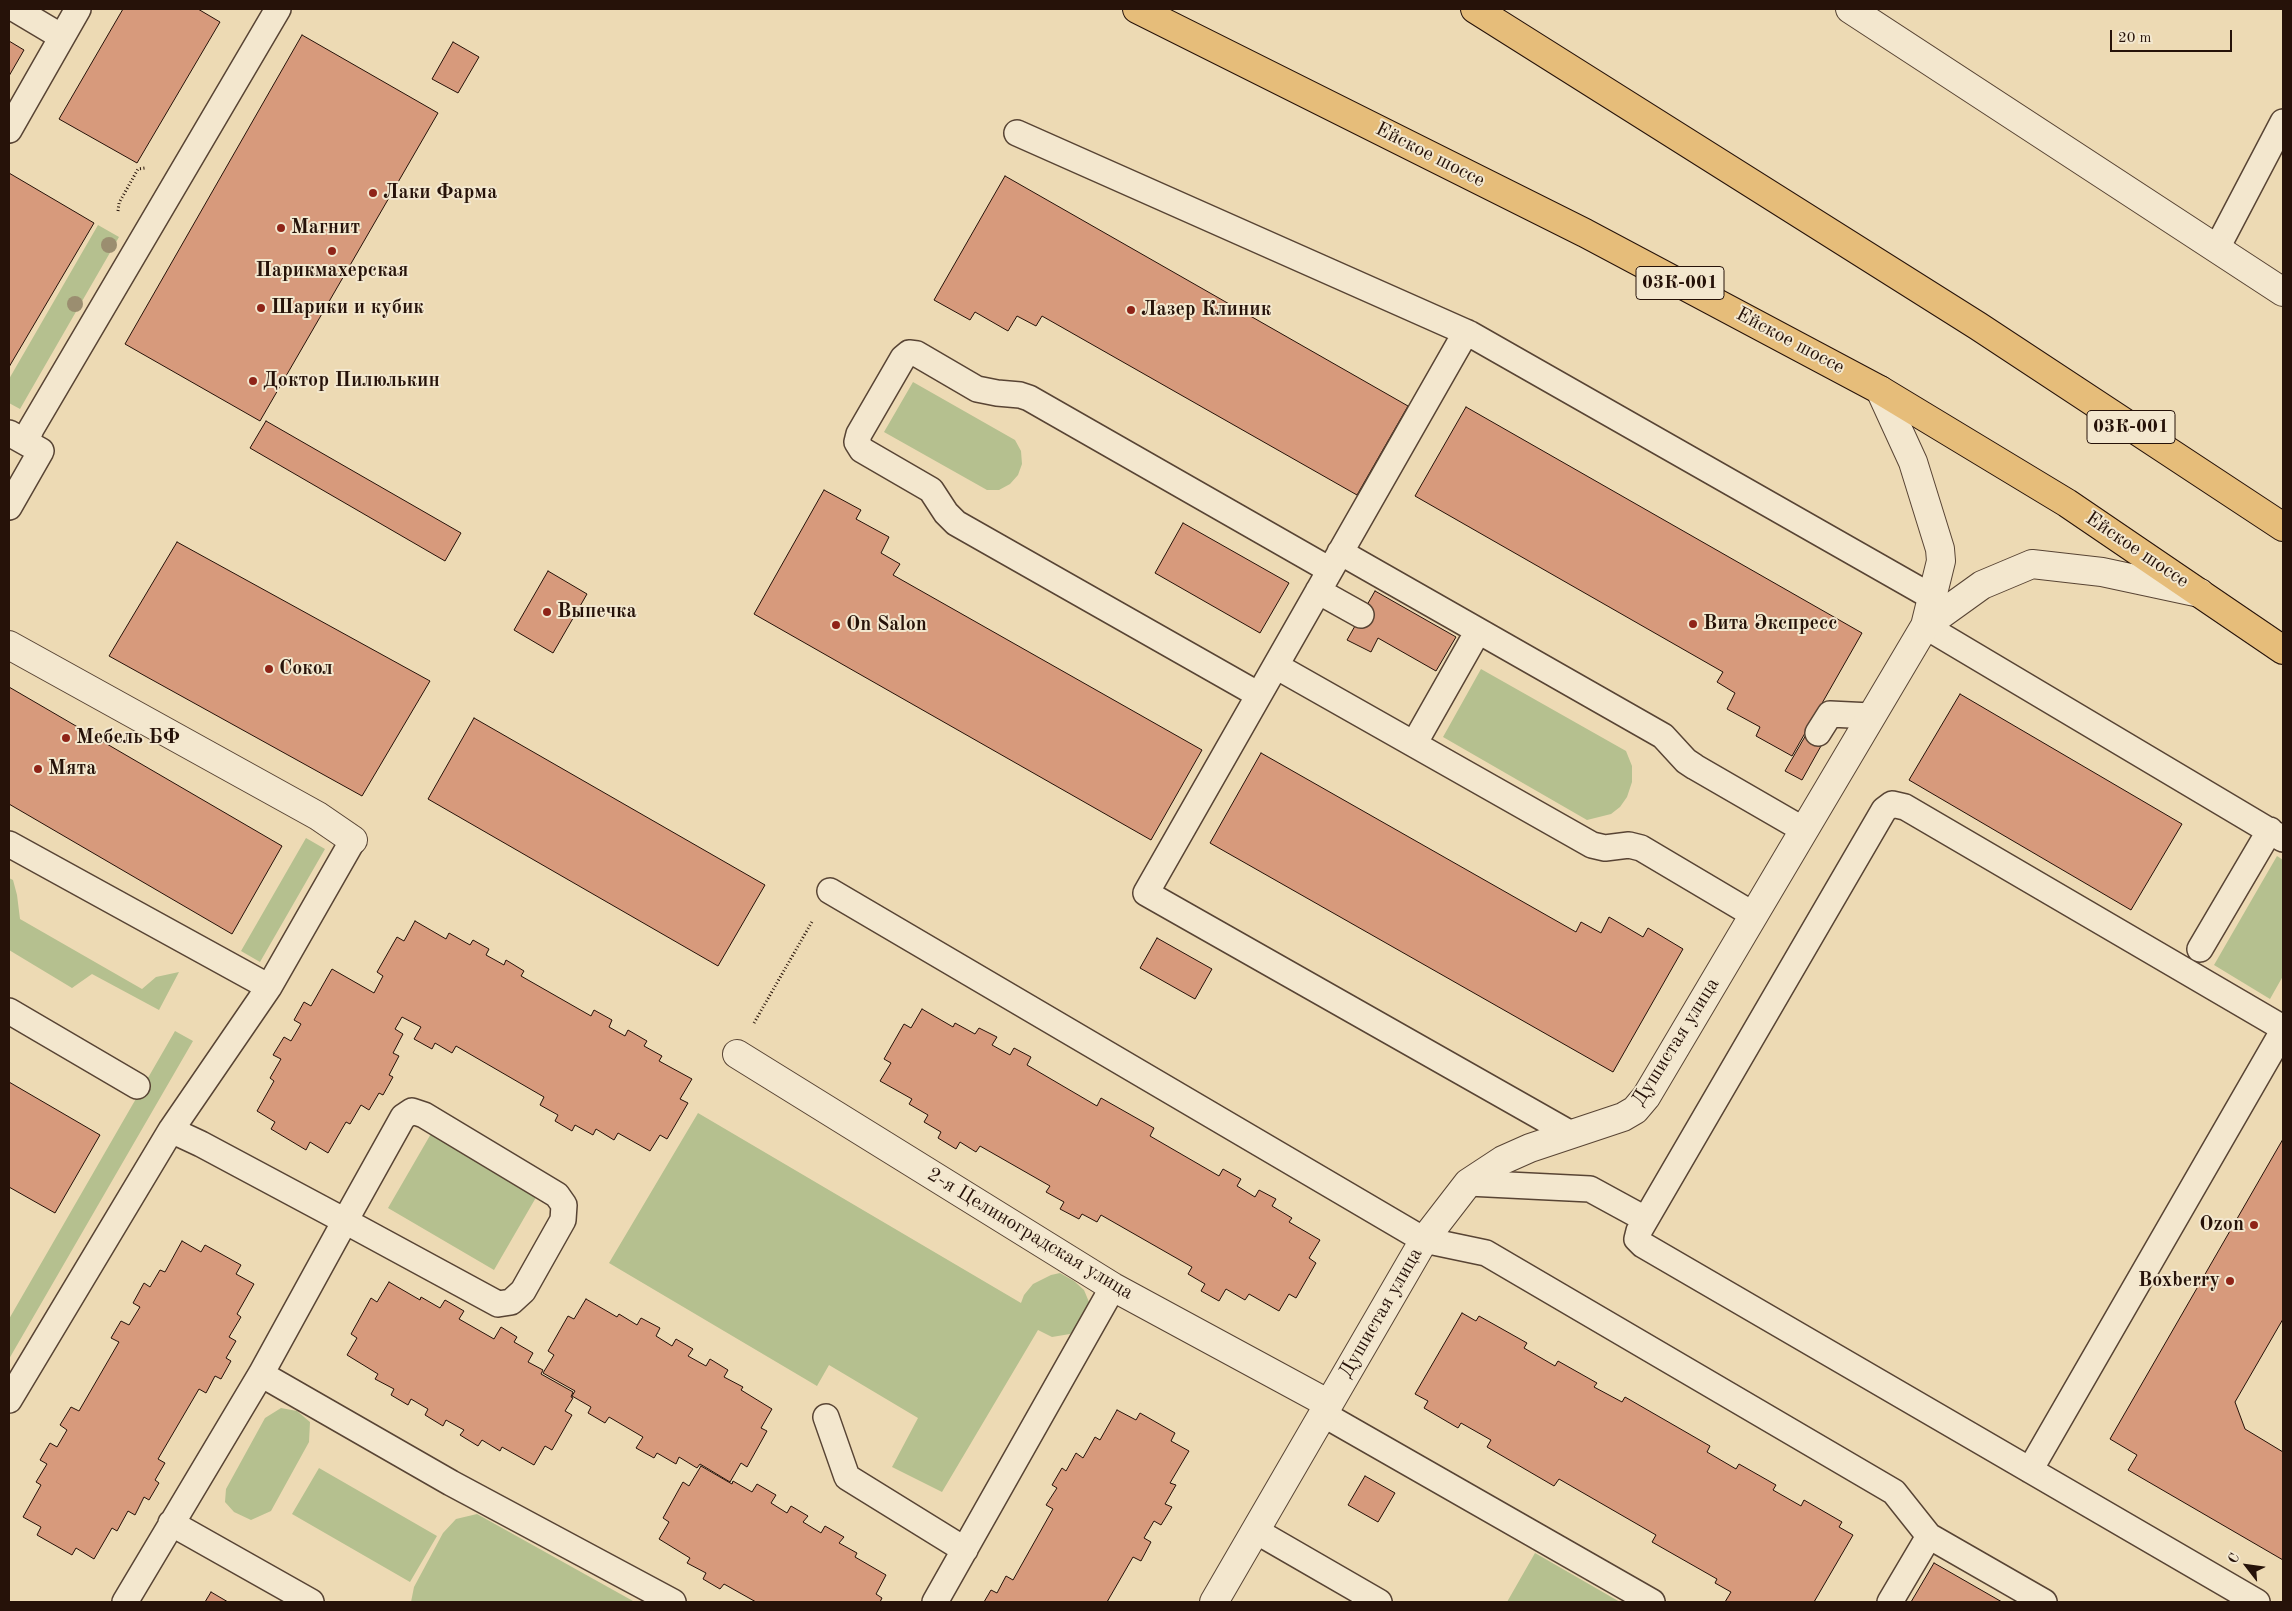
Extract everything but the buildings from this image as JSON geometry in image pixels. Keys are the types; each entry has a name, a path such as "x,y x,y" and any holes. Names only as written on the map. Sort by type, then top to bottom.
{"main road":[{"name":"Ейское шоссе","path":"1137,9 1585,233 1880,390 2067,503 2283,650"},
{"name":"03К-001","path":"1475,9 1978,326 2283,527"}],"street":[{"path":"1850,9 2283,292"},
{"path":"1880,390 1913,462 1940,549 1941,561 1925,626"},
{"path":"1925,626 1982,585 2032,564 2102,572 2203,594"},
{"name":"Душистая улица","path":"1214,1602 1424,1240 1468,1183 1503,1160 1571,1134 1623,1117 1635,1110 1646,1097 1925,626"},
{"path":"9,645 318,816 353,840"},
{"name":"2-я Целиноградская улица","path":"737,1054 1114,1287 1326,1409"}],"lane":[{"path":"15,9 62,37"},
{"path":"9,130 78,9"},
{"path":"9,507 41,451 17,438 31,429 278,9"},
{"path":"2217,248 2283,122"},
{"path":"1016,133 1466,332 1932,597"},
{"path":"1466,332 1146,893 1571,1134"},
{"path":"1259,695 956,523 946,513 931,490 862,450 857,442 859,434 903,358 909,353 917,354 977,389 1029,398 1330,571 1478,631 1663,736 1694,767 1804,830"},
{"path":"1330,571 1361,615"},
{"path":"1925,626 2276,834 2200,948"},
{"path":"1414,744 1478,631"},
{"path":"1276,666 1592,845 1605,848 1629,845 1641,848 1754,915"},
{"path":"1818,733 1830,714 1871,716"},
{"path":"2030,1470 2283,1029 1904,807 1892,804 1884,810 1645,1220 1637,1239 1643,1245 2030,1470 2258,1602"},
{"path":"9,1400 171,1130 268,987 353,840"},
{"path":"9,844 268,987"},
{"path":"830,891 1424,1240 1486,1253 1894,1492 1929,1536 2044,1602"},
{"path":"9,1011 137,1086"},
{"path":"125,1602 261,1374 345,1221 403,1117 412,1111 424,1114 557,1195 564,1205 564,1220 523,1290 511,1302 498,1304 345,1221 171,1130"},
{"path":"1468,1183 1590,1189 1645,1220"},
{"path":"935,1602 1114,1287"},
{"path":"261,1374 451,1483 673,1602"},
{"path":"1326,1409 1652,1602"},
{"path":"826,1417 847,1477 965,1550"},
{"path":"171,1523 312,1602"},
{"path":"1256,1531 1379,1602"},
{"path":"1890,1602 1929,1536"}],"path":[{"path":"737,1054 830,891"}],"green space":[{"path":"98,225 119,237 20,409 9,403 9,379"},
{"path":"913,382 1015,440 1021,451 1022,464 1018,475 1010,484 999,490 987,490 884,432"},
{"path":"1481,669 1626,751 1632,766 1632,782 1627,797 1620,807 1611,814 1587,820 1443,737"},
{"path":"306,838 325,849 260,962 241,951"},
{"path":"2277,856 2283,860 2283,976 2270,999 2214,965"},
{"path":"9,878 13,880 20,919 142,989 156,977 179,972 159,1010 92,974 72,988 9,950"},
{"path":"175,1031 193,1041 9,1359 9,1319"},
{"path":"698,1113 1021,1303 1024,1295 1033,1284 1051,1275 1060,1273 1074,1281 1084,1290 1089,1302 1084,1322 1070,1334 1052,1337 1038,1330 942,1492 892,1467 918,1418 829,1365 817,1386 609,1263"},
{"path":"432,1132 538,1194 494,1270 388,1208"},
{"path":"281,1408 297,1411 310,1422 309,1442 271,1511 251,1520 234,1512 225,1502 226,1489 265,1418"},
{"path":"319,1468 437,1536 410,1582 292,1514"},
{"path":"477,1514 634,1602 411,1602 414,1587 443,1533 456,1519"},
{"path":"1535,1553 1620,1602 1507,1602"}],"place":[{"name":"Лаки Фарма","path":"373,193"},
{"name":"Магнит","path":"281,228"},
{"name":"Парикмахерская","path":"332,251"},
{"name":"Шарики и кубик","path":"261,308"},
{"name":"Лазер Клиник","path":"1131,310"},
{"name":"Доктор Пилюлькин","path":"253,381"},
{"name":"Выпечка","path":"547,612"},
{"name":"Вита Экспресс","path":"1693,624"},
{"name":"On Salon","path":"836,625"},
{"name":"Сокол","path":"269,669"},
{"name":"Мебель БФ","path":"66,738"},
{"name":"Мята","path":"38,769"},
{"name":"Ozon","path":"2254,1225"},
{"name":"Boxberry","path":"2230,1281"}]}
